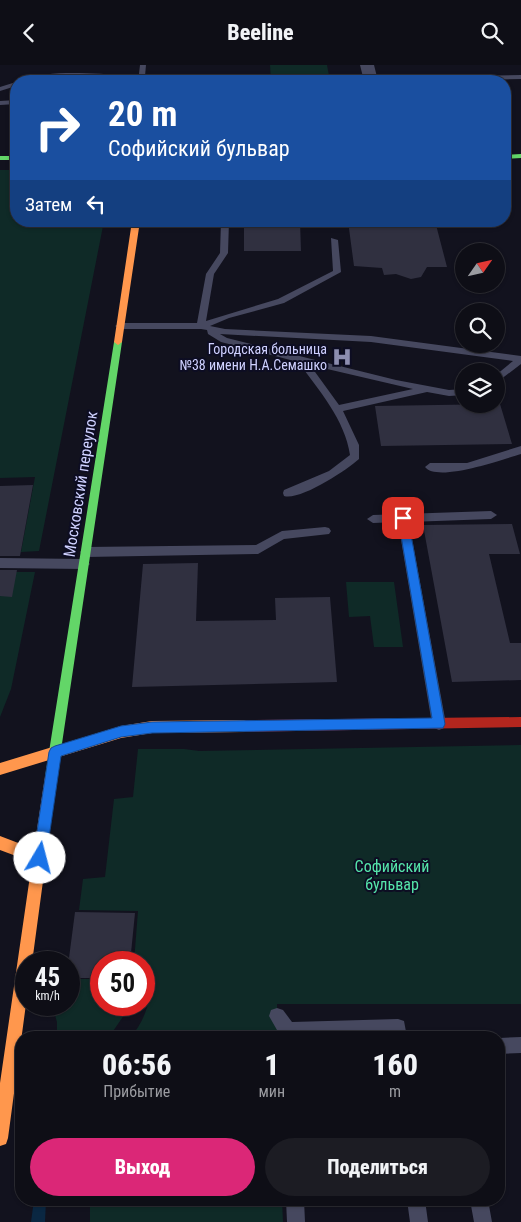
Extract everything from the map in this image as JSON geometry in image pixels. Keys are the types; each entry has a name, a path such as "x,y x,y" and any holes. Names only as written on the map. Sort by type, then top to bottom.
{"main road":[{"name":"Московский переулок","path":"15,1031 55,752 135,227"},
{"path":"0,769 121,732 152,727 521,722"},
{"path":"0,843 40,858"},
{"name":"Московский переулок","path":"0,1138 15,1033"}],"lane":[{"path":"201,326 210,274 224,253 225,227"},
{"path":"201,326 226,316 281,301 337,272 334,240"},
{"path":"120,325 201,326 225,331 371,339 521,359"},
{"path":"201,326 224,340 427,389 455,393"},
{"path":"505,372 521,359"},
{"path":"288,493 333,475 345,467 355,456 355,445 335,409 302,360"},
{"path":"335,409 370,401 395,398 427,389"},
{"path":"430,467 467,467 521,450"},
{"path":"373,519 491,515"},
{"path":"403,518 439,724"},
{"path":"0,563 258,549 282,535 325,531"},
{"path":"277,1016 287,1031"},
{"path":"336,1031 398,1027 398,1031"},
{"path":"505,1046 521,1045"},
{"path":"295,1206 296,1222"},
{"path":"417,1206 419,1222"},
{"path":"480,1206 483,1222"}],"green space":[{"path":"270,65 327,65 329,75 271,75"},
{"path":"0,170 10,170 10,227 103,227 39,551 21,552 35,477 0,478"},
{"path":"0,572 35,572 11,689 0,717"},
{"path":"346,582 394,582 403,647 374,647 370,616 349,617"},
{"name":"Софийский бульвар","path":"521,745 521,1004 277,1004 277,1031 135,1031 144,1016 155,1016 155,951 135,951 138,911 79,910 83,879 105,877 114,799 133,797 138,749 184,749 199,751"},
{"path":"80,979 90,979 90,1016 123,1016 113,1031 57,1031 55,1016 80,1016"},
{"path":"90,1206 282,1206 283,1222 90,1222"}],"building":[{"path":"244,227 300,227 301,251 244,251"},
{"path":"349,227 437,227 447,267 427,267 421,277 411,279 396,274 384,275 382,268 354,266"},
{"path":"455,405 455,413 503,413 512,444 381,446 375,406"},
{"path":"33,485 20,556 0,556 0,486"},
{"path":"512,524 520,554 489,554 510,643 521,643 521,680 452,682 423,525"},
{"path":"198,563 196,621 276,620 275,598 330,597 337,682 132,687 143,564"},
{"path":"0,570 17,570 12,597 0,596"},
{"path":"75,912 135,913 131,951 90,951 90,978 80,978 80,951 70,951"}],"waterway":[{"path":"38,1222 39,1206"}],"traffic: fast":[{"path":"511,157 521,156"},
{"path":"0,158 10,158"},
{"path":"51,777 118,342"}],"traffic: slow":[{"path":"118,342 135,227"},
{"path":"0,769 121,732 152,727 246,726"},
{"path":"15,1031 51,777"},
{"path":"0,843 40,858"},
{"path":"0,1138 15,1032"}],"traffic: jam":[{"path":"246,726 521,722"}],"place":[{"name":"Городская больница №38 имени Н.А.Семашко","path":"342,357"}],"route":[{"path":"40,858 55,752 121,732 152,727 439,724 403,518"}]}
